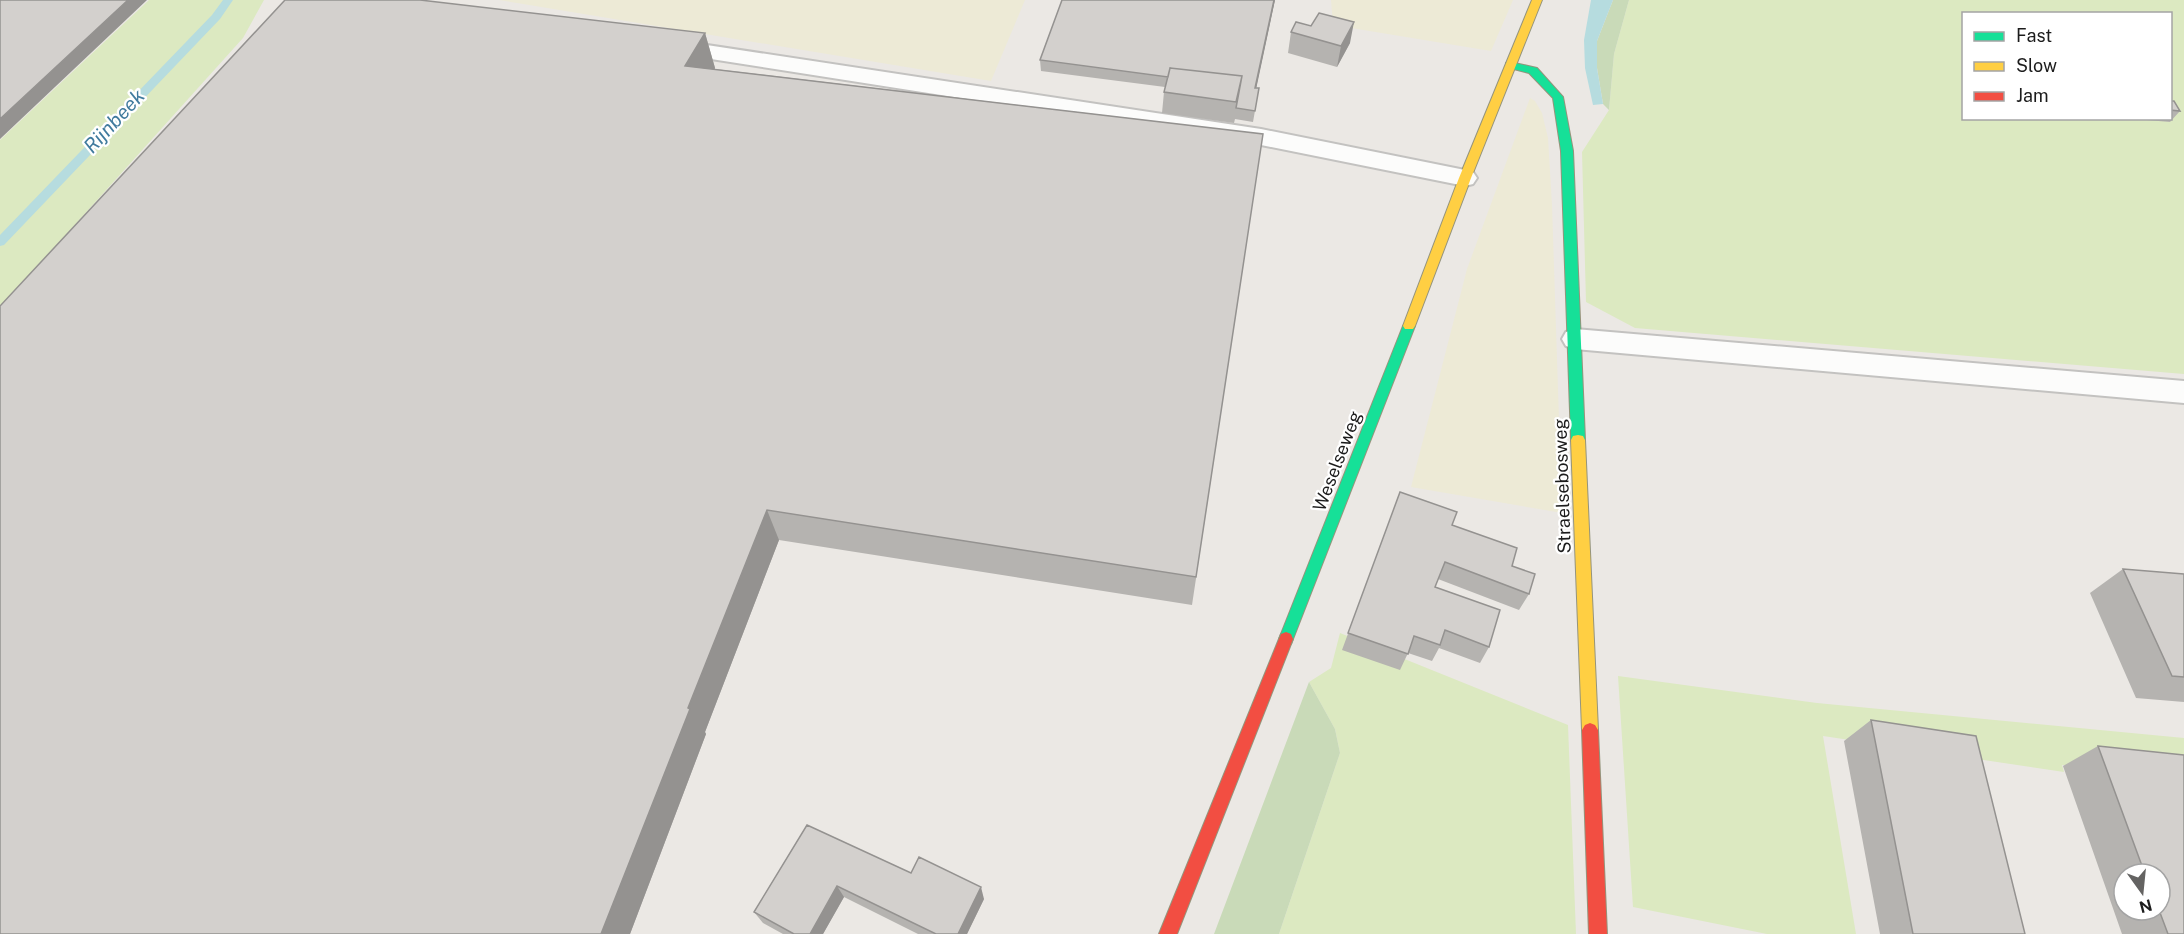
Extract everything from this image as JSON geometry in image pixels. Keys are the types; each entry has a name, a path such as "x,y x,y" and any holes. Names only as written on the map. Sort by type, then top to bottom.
{"main road":[{"name":"Weselseweg","path":"1168,934 1364,444 1465,178 1537,0"},
{"name":"Straelsebosweg","path":"1510,65 1533,70 1558,97 1567,151 1598,934"}],"lane":[{"path":"648,43 1261,137 1465,178"},
{"path":"1575,339 2184,392"}],"shaded area":[{"path":"499,0 1025,0 991,81"},
{"path":"1331,0 1513,0 1491,51 1333,25"},
{"path":"1530,98 1535,101 1542,113 1548,138 1562,513 1411,487 1467,269"}],"green space":[{"path":"149,0 264,0 243,38 0,308 0,140"},
{"path":"1613,0 1629,0 1614,54 1609,110 1603,104 1597,68 1597,41"},
{"path":"1629,0 2184,0 2184,374 1635,328 1586,302 1582,152 1609,110 1614,54"},
{"path":"1340,633 1568,725 1576,934 1279,934 1340,753 1335,729 1309,682 1331,668"},
{"path":"1618,676 1817,703 2184,738 2184,775 2062,765 2064,772 1823,736 1856,934 1767,934 1633,907"},
{"path":"1309,682 1335,729 1340,753 1279,934 1214,934"}],"water":[{"path":"1591,0 1613,0 1597,41 1597,68 1603,104 1593,105 1585,68 1584,40"}],"building":[{"path":"0,0 128,0 0,119"},
{"path":"285,0 420,0 705,33 685,66 1263,134 1196,577 767,510 601,934 0,934 0,306"},
{"path":"1062,0 1274,0 1255,88 1259,88 1255,111 1236,108 1242,76 1170,68 1168,77 1040,60"},
{"path":"1319,13 1354,22 1341,46 1291,32 1296,22 1311,26"},
{"path":"1170,68 1242,76 1236,102 1164,92"},
{"path":"2172,101 2174,101 2180,111 2172,110"},
{"path":"1400,492 1457,512 1452,525 1517,548 1512,566 1535,574 1529,594 1445,562 1435,587 1500,610 1489,647 1445,630 1440,645 1414,636 1408,654 1348,633"},
{"path":"2123,569 2184,574 2184,677 2172,676"},
{"path":"1871,720 1976,736 2025,934 1913,934"},
{"path":"2098,746 2184,755 2184,934 2168,934 2164,922 2172,922 2172,862 2141,862"},
{"path":"807,825 911,873 919,857 981,887 958,934 936,934 837,886 810,934 794,934 754,912"}],"waterway":[{"name":"Rijnbeek","path":"0,242 216,17 228,0"}],"traffic: fast":[{"path":"1510,65 1533,70 1558,97 1567,151 1578,440"},
{"path":"1286,639 1409,326"}],"traffic: slow":[{"path":"1409,326 1465,178 1537,0"},
{"path":"1578,440 1590,730"}],"traffic: jam":[{"path":"1168,934 1286,639"},
{"path":"1590,730 1598,934"}]}
